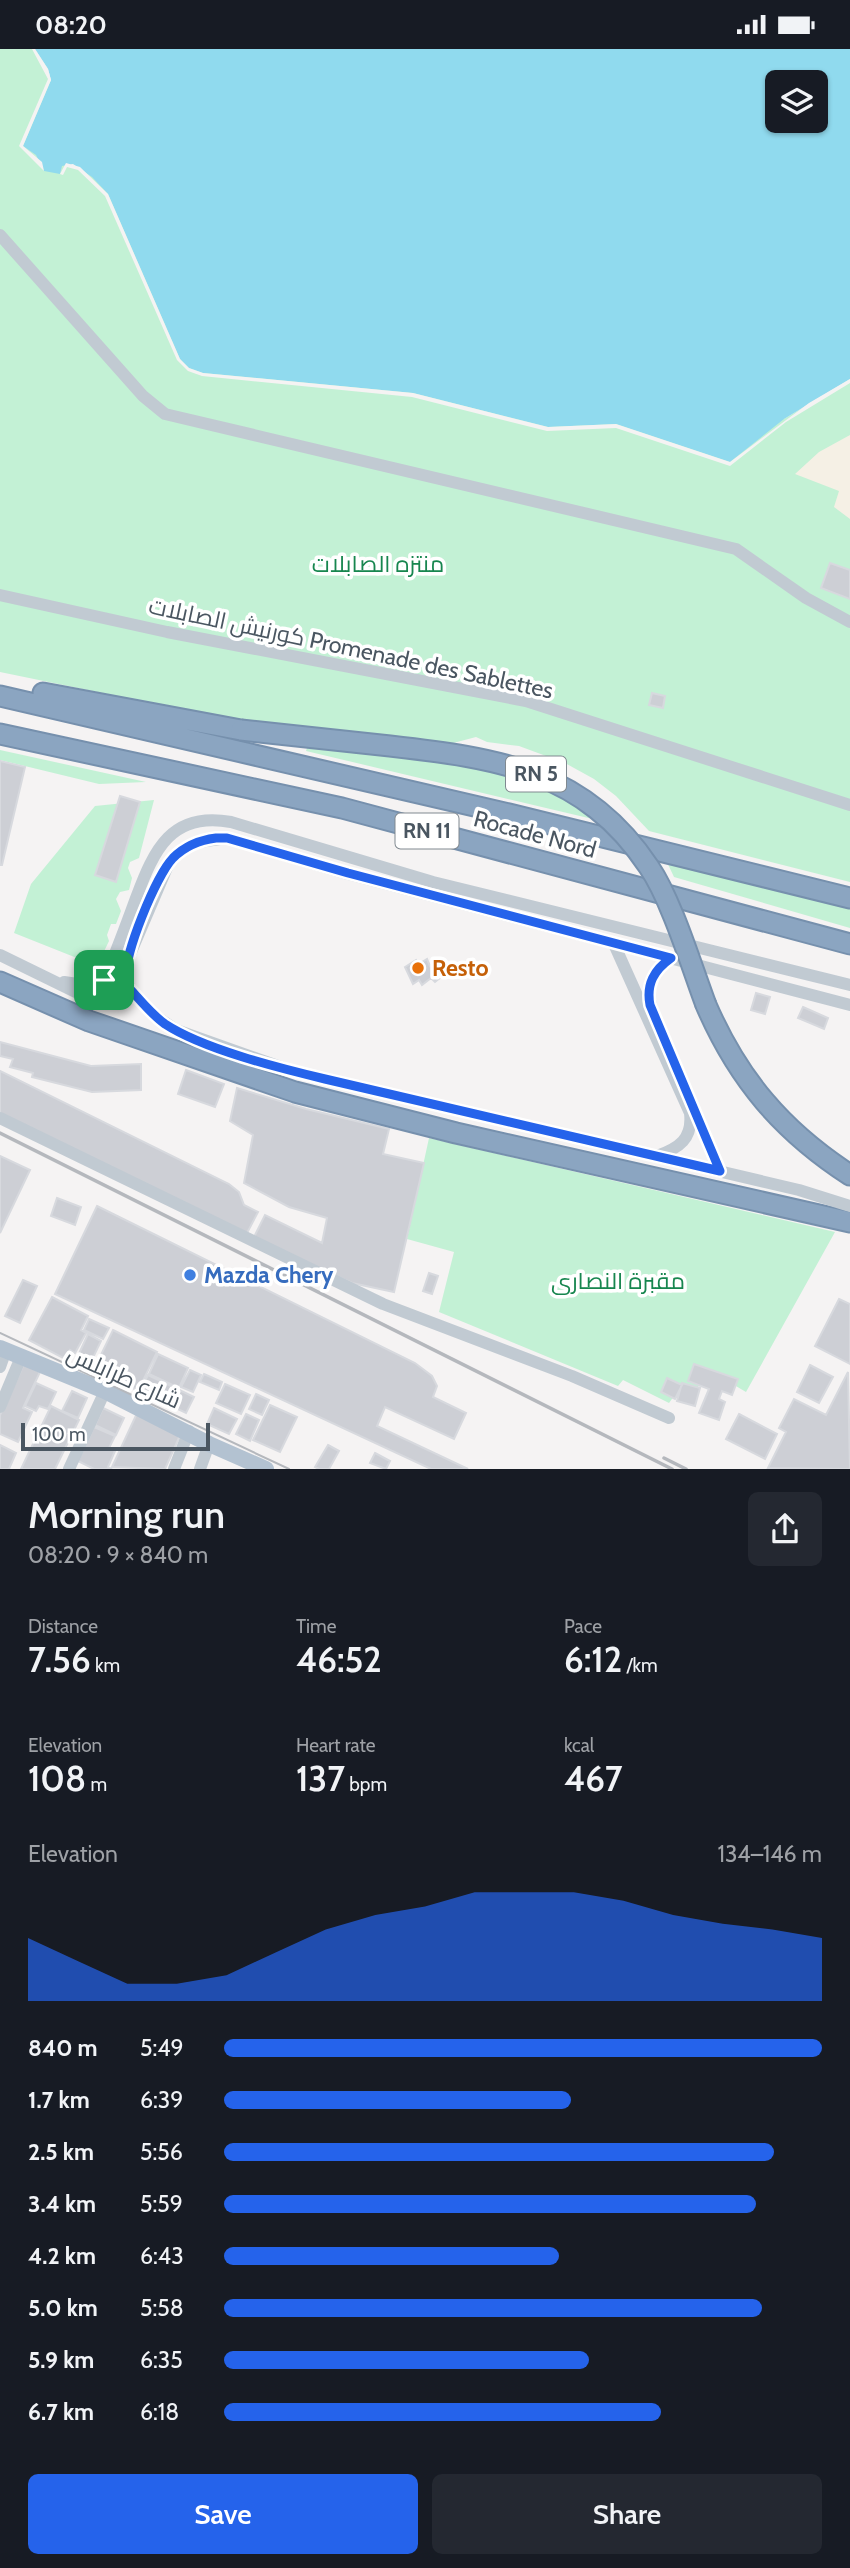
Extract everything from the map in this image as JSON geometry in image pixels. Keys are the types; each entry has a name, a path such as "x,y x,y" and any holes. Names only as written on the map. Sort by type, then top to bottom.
{"highway":[{"name":"RN 5","path":"0,686 241,730 468,755 510,764 574,792 605,815 628,837 651,869 723,1044 747,1082 781,1120 820,1155 850,1174"},
{"name":"Rocade Nord","path":"0,696 509,814 850,898"},
{"name":"Rocade Nord","path":"0,734 342,808 850,944"},
{"path":"0,982 89,1021 295,1092 469,1136 850,1222"}],"main road":[{"name":"شارع طرابلس","path":"9,1352 105,1391 189,1431 209,1444 266,1469"}],"street":[{"path":"0,235 144,396 165,414 736,549 806,599 850,622"},
{"name":"كورنيش الصابلات Promenade des Sablettes","path":"0,595 167,632 526,701 850,805"},
{"path":"108,1002 103,996 103,982 158,847 186,826 208,820 231,822 446,885 850,985"},
{"path":"0,955 86,997 123,1002 128,984 128,959 163,871 183,849 216,838 227,838 614,944 850,1005"},
{"path":"614,944 690,1113 689,1131 683,1143 678,1148 657,1156"},
{"path":"671,958 659,966 652,978 650,1005 720,1171"},
{"path":"50,978 84,985 103,982 115,975 128,984 153,1015 176,1030 263,1062 325,1079 720,1171 850,1206"},
{"path":"0,1118 383,1304 572,1375 669,1418"},
{"path":"0,1367 9,1352"},
{"path":"0,1407 9,1352"},
{"path":"73,1467 105,1391"},
{"path":"174,1469 189,1431"},
{"path":"200,1469 209,1444"}],"green space":[{"name":"منتزه الصابلات","path":"0,49 35,49 48,69 66,163 784,419 850,379 850,882 649,831 616,796 594,779 565,763 519,746 487,742 476,737 442,746 243,722 0,672"},
{"path":"307,748 430,760 493,770 553,790 601,821 306,751"},
{"path":"0,750 146,782 99,784 0,760"},
{"path":"154,800 139,858 130,862 128,868 132,878 129,890 120,892 116,899 121,911 116,924 111,924 107,935 109,941 97,966 14,933 31,884 95,806"},
{"path":"665,858 850,906 850,928 674,877"},
{"name":"مقبرة النصارى","path":"429,1138 835,1232 746,1392 707,1369 693,1397 677,1392 669,1403 623,1380 618,1386 439,1312 454,1252 407,1239"}],"sand":[{"path":"850,435 850,519 834,507 839,491 795,474 819,452"}],"water":[{"path":"35,49 850,49 850,379 784,419 730,462 616,424 548,427 413,393 203,373 189,368 180,359 108,194 92,177 73,164 62,166 60,174 44,171 36,155 23,146 51,80 48,69"}],"pier":[{"path":"32,49 35,49 48,69 51,80 23,146 42,162 44,171 19,146 48,79"},
{"path":"66,163 80,167 108,194 180,359 189,368 203,373 413,393 548,427 616,424 730,462 809,403 850,379 850,383 786,422 730,466 616,428 547,431 412,397 202,376 188,371 177,360 105,196 78,170 67,167 63,175 60,174"}],"building":[{"path":"830,563 850,570 850,599 821,588"},
{"path":"652,693 665,696 663,708 649,705"},
{"path":"0,761 25,767 2,865 0,865"},
{"path":"120,796 140,802 116,882 95,875"},
{"path":"427,959 430,966 437,960 446,973 435,982 431,978 422,985 419,980 413,984 405,967 416,960 419,964"},
{"path":"756,993 770,997 765,1014 751,1010"},
{"path":"803,1007 828,1018 824,1029 798,1018"},
{"path":"0,1042 91,1066 141,1064 141,1090 92,1092 32,1077 33,1073 10,1067 13,1059 0,1056"},
{"path":"186,1070 224,1084 215,1107 178,1094"},
{"path":"0,1071 229,1184 239,1192 244,1205 258,1212 246,1235 0,1115"},
{"path":"237,1088 306,1109 389,1129 383,1154 424,1163 394,1292 352,1283 253,1239 265,1215 322,1243 327,1218 289,1207 244,1183 253,1135 230,1121"},
{"path":"0,1156 30,1170 0,1233"},
{"path":"57,1198 81,1207 75,1225 51,1216"},
{"path":"97,1206 415,1363 432,1376 437,1386 433,1397 466,1413 454,1439 385,1407 377,1426 468,1469 431,1469 55,1294"},
{"path":"429,1273 438,1276 432,1294 423,1291"},
{"path":"23,1280 37,1286 20,1323 5,1316"},
{"path":"52,1297 88,1316 81,1330 86,1333 75,1353 70,1350 65,1359 29,1340"},
{"path":"839,1299 850,1304 850,1364 815,1346"},
{"path":"89,1319 109,1328 103,1339 84,1330"},
{"path":"113,1330 157,1352 138,1391 94,1369"},
{"path":"88,1334 101,1341 90,1364 77,1358"},
{"path":"158,1354 188,1368 179,1388 149,1374"},
{"path":"24,1364 40,1372 23,1408 32,1412 18,1442 0,1434 0,1415"},
{"path":"694,1364 738,1379 732,1395 722,1391 719,1399 725,1402 719,1420 699,1413 709,1389 688,1381"},
{"path":"810,1365 833,1377 819,1403 797,1392"},
{"path":"190,1370 201,1375 193,1392 181,1387"},
{"path":"848,1372 850,1469 768,1468 786,1432 779,1428 794,1399 826,1415"},
{"path":"204,1374 222,1382 219,1390 200,1382"},
{"path":"148,1375 194,1397 186,1413 140,1391"},
{"path":"667,1378 682,1385 675,1399 661,1392"},
{"path":"36,1383 56,1392 48,1409 39,1406 36,1411 25,1406"},
{"path":"682,1383 700,1388 695,1406 677,1401"},
{"path":"225,1384 250,1395 241,1414 216,1403"},
{"path":"72,1391 87,1398 78,1418 62,1411"},
{"path":"256,1394 269,1400 262,1415 249,1409"},
{"path":"270,1405 297,1417 280,1452 253,1440"},
{"path":"51,1406 79,1420 55,1469 21,1469"},
{"path":"103,1408 124,1418 116,1435 95,1425"},
{"path":"214,1408 237,1419 229,1434 207,1424"},
{"path":"138,1411 182,1431 165,1469 112,1467"},
{"path":"246,1414 259,1420 250,1441 236,1434"},
{"path":"739,1414 777,1434 765,1459 726,1439"},
{"path":"94,1427 115,1436 109,1448 115,1451 108,1467 111,1469 94,1469 78,1461"},
{"path":"0,1445 16,1453 9,1469 0,1469"},
{"path":"328,1445 339,1451 329,1469 319,1469 315,1467"},
{"path":"375,1453 390,1461 386,1469 370,1463"}],"tram line":[{"path":"0,1333 289,1469"}],"railway":[{"path":"0,1133 672,1469"},
{"path":"664,1458 686,1469"}],"place":[{"name":"Resto","path":"418,968"},
{"name":"Mazda Chery","path":"190,1275"}],"route":[{"path":"216,838 227,838 348,873 671,958 659,966 649,984 650,1005 720,1171 292,1071 176,1030 153,1015 130,989 123,1002 108,1002 101,992 104,980 115,975 126,979 128,959 158,881 169,863 190,846 216,838"}]}
